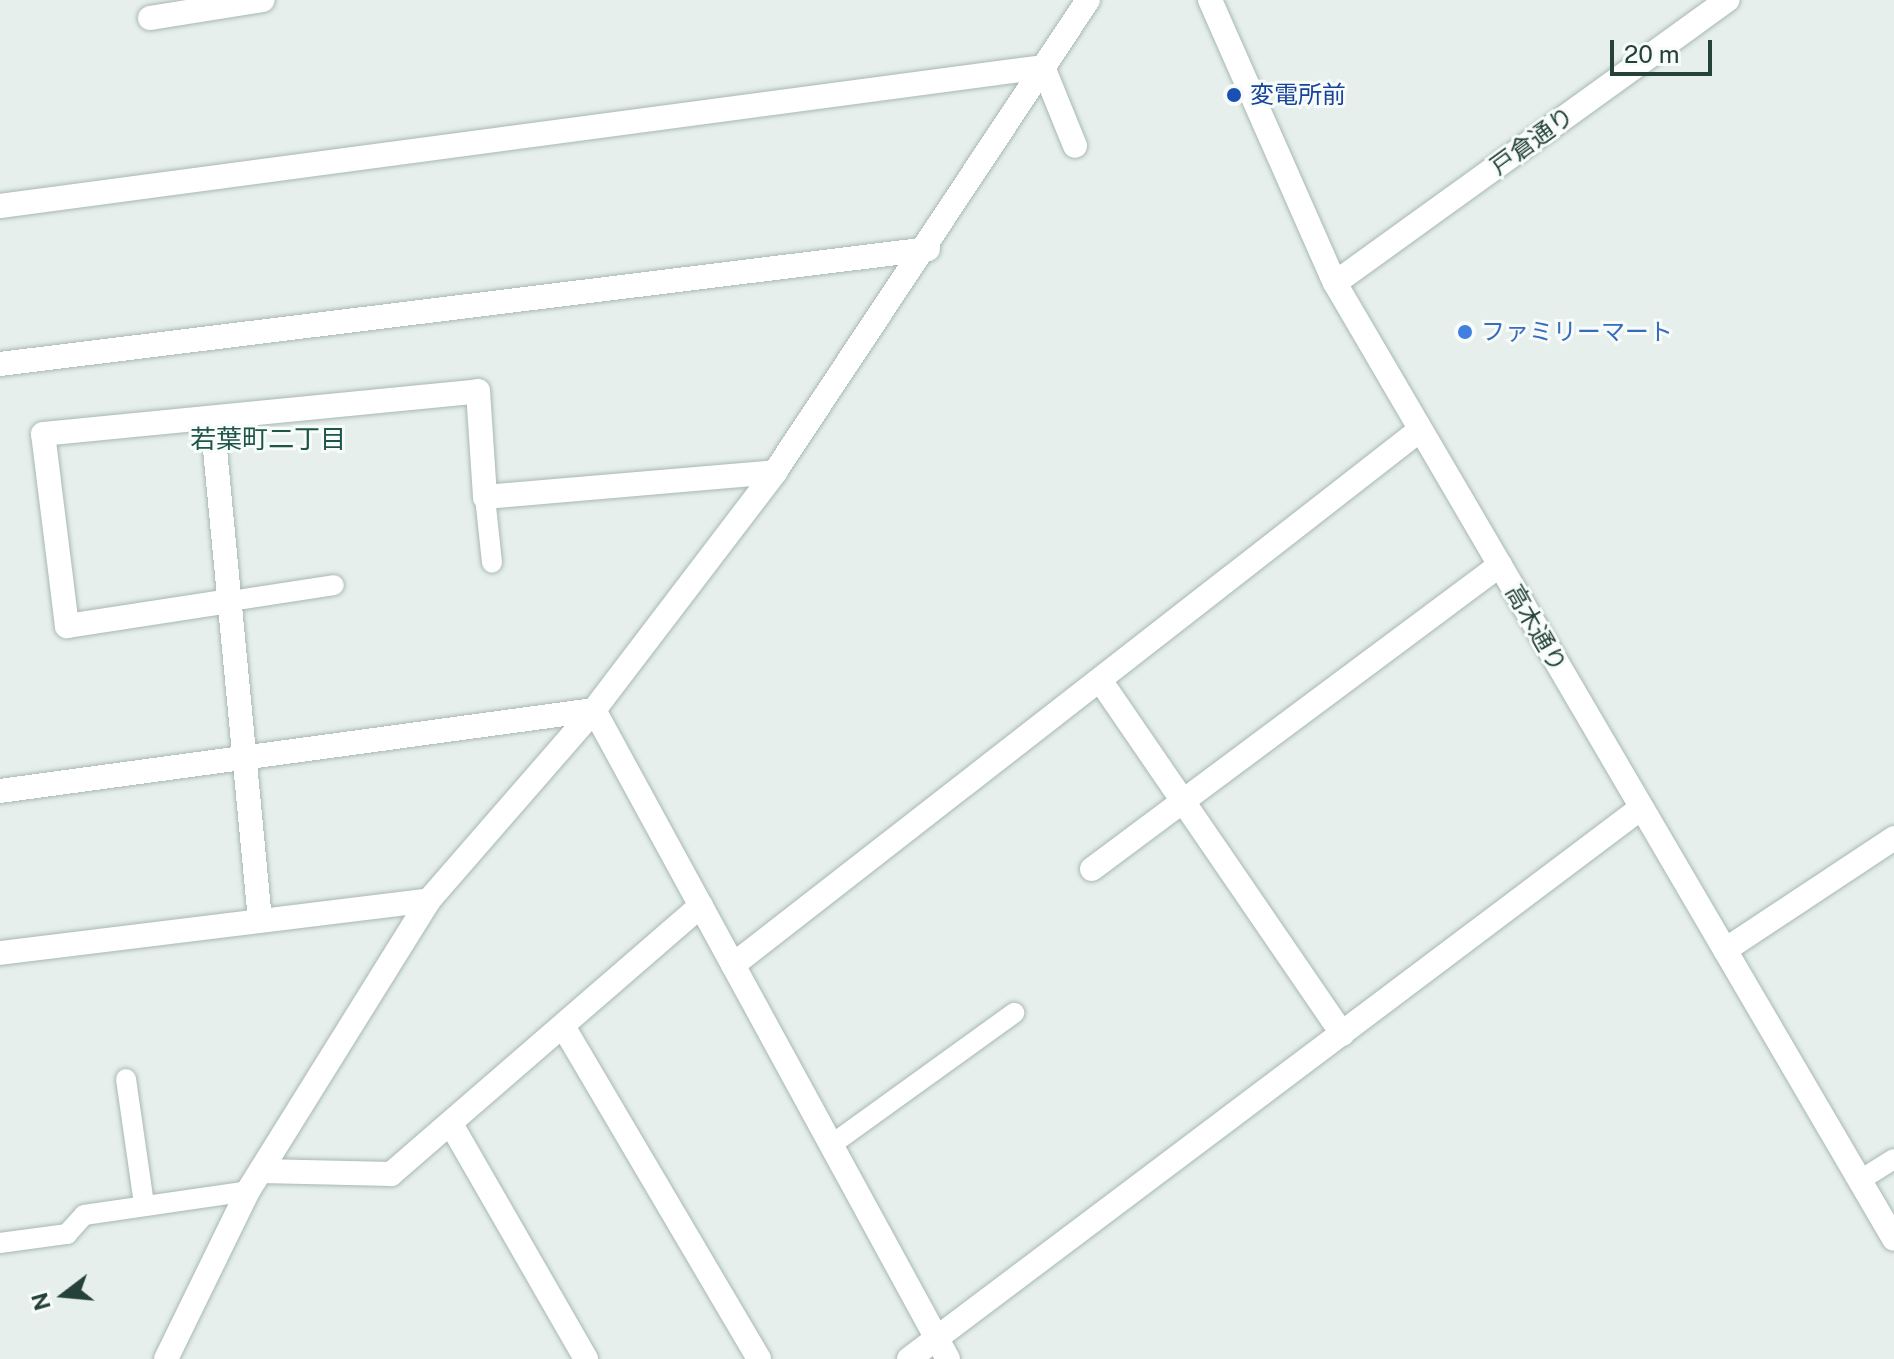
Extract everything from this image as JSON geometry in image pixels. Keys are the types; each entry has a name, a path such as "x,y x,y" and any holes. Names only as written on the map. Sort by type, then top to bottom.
{"street":[{"path":"150,18 263,0"},
{"path":"166,1359 255,1181 429,900 594,710 775,472 928,249 1088,0"},
{"name":"高木通り","path":"1210,0 1335,283 1894,1239"},
{"name":"戸倉通り","path":"1335,283 1728,0"},
{"path":"1043,67 1075,146"},
{"path":"0,206 1043,67"},
{"path":"0,364 928,249"},
{"path":"230,601 67,626 43,434 478,391 485,497 775,472"},
{"path":"212,418 260,920"},
{"path":"733,965 1420,430"},
{"path":"1092,869 1500,565"},
{"path":"1100,680 1342,1034"},
{"path":"0,791 594,710"},
{"path":"594,710 942,1349"},
{"path":"909,1359 942,1349 1342,1034 1641,808"},
{"path":"1725,950 1894,838"},
{"path":"0,953 429,900"},
{"path":"255,1181 391,1174 701,905"},
{"path":"563,1026 759,1359"},
{"path":"451,1124 586,1359"}],"lane":[{"path":"485,497 492,563"},
{"path":"230,601 334,585"},
{"path":"831,1145 1014,1013"},
{"path":"126,1079 144,1204"},
{"path":"1859,1181 1894,1159"},
{"path":"0,1243 67,1234 84,1215 255,1181"}],"place":[{"name":"変電所前","path":"1234,95"},
{"name":"ファミリーマート","path":"1465,332"}],"district":[{"name":"若葉町二丁目","path":"268,439"}]}
